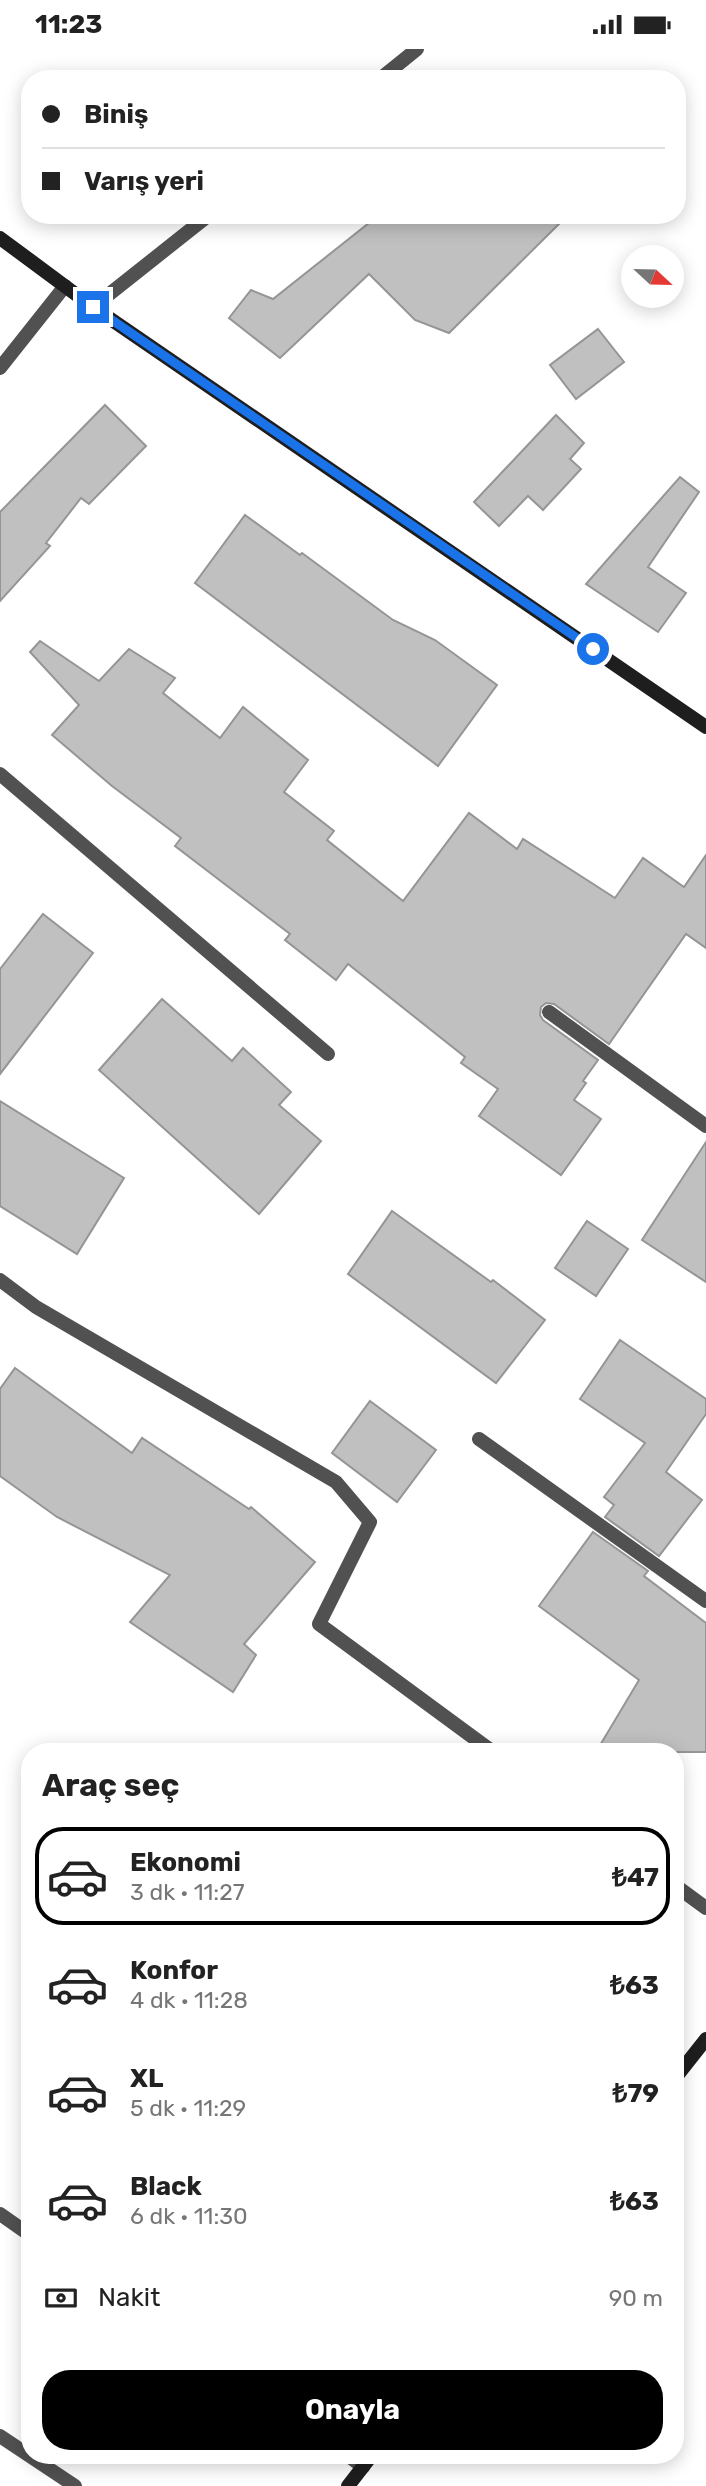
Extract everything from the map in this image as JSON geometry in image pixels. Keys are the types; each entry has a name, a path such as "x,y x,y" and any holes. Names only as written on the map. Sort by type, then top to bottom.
{"main road":[{"path":"0,237 93,307 706,727"},
{"path":"684,2067 706,2039"},
{"path":"348,2486 366,2464"}],"street":[{"path":"391,70 417,49"},
{"path":"93,307 198,224"},
{"path":"0,368 65,286"},
{"path":"0,775 328,1054"},
{"path":"549,1012 706,1126"},
{"path":"0,1280 36,1307 336,1482 370,1522 319,1624 481,1743"},
{"path":"479,1439 706,1601"},
{"path":"684,1892 706,1908"},
{"path":"0,2214 21,2229"},
{"path":"0,2436 21,2450"},
{"path":"42,2464 75,2486"}],"building":[{"path":"368,224 559,224 449,333 415,320 369,274 280,358 229,318 251,290 273,299"},
{"path":"598,329 624,362 576,399 550,365"},
{"path":"105,405 146,446 89,504 81,498 46,543 50,546 0,601 0,512"},
{"path":"556,415 584,443 570,459 581,469 543,510 528,496 499,526 474,502"},
{"path":"680,477 699,492 648,567 686,593 658,632 586,584"},
{"path":"245,515 393,620 435,640 497,685 438,766 195,583"},
{"path":"40,641 99,681 129,649 175,678 163,693 220,738 243,707 308,760 284,792 334,831 327,840 403,901 469,813 517,849 523,839 615,898 643,858 684,887 706,855 706,948 686,934 609,1044 554,1004 546,1003 541,1007 540,1015 543,1020 598,1060 574,1100 601,1119 561,1175 479,1116 498,1089 461,1063 465,1057 348,964 336,980 285,940 290,934 175,846 181,838 112,786 52,735 79,705 30,652"},
{"path":"43,914 93,953 0,1074 0,969"},
{"path":"162,999 232,1061 243,1048 291,1092 279,1105 321,1141 259,1214 99,1070"},
{"path":"0,1101 124,1178 77,1254 0,1206"},
{"path":"706,1142 706,1282 642,1240"},
{"path":"392,1211 491,1282 493,1280 545,1320 496,1383 348,1274"},
{"path":"587,1221 628,1249 596,1296 555,1268"},
{"path":"620,1340 706,1399 706,1414 666,1472 702,1500 659,1556 605,1517 614,1505 604,1497 645,1443 580,1399"},
{"path":"15,1368 132,1453 142,1438 249,1509 251,1507 315,1562 244,1644 256,1655 233,1692 130,1622 170,1575 57,1517 0,1476 0,1389"},
{"path":"370,1401 436,1450 397,1502 332,1453"},
{"path":"593,1532 648,1571 644,1576 706,1623 706,1752 684,1752 684,1743 601,1743 639,1680 539,1606"}],"route":[{"path":"93,307 593,649"}]}
